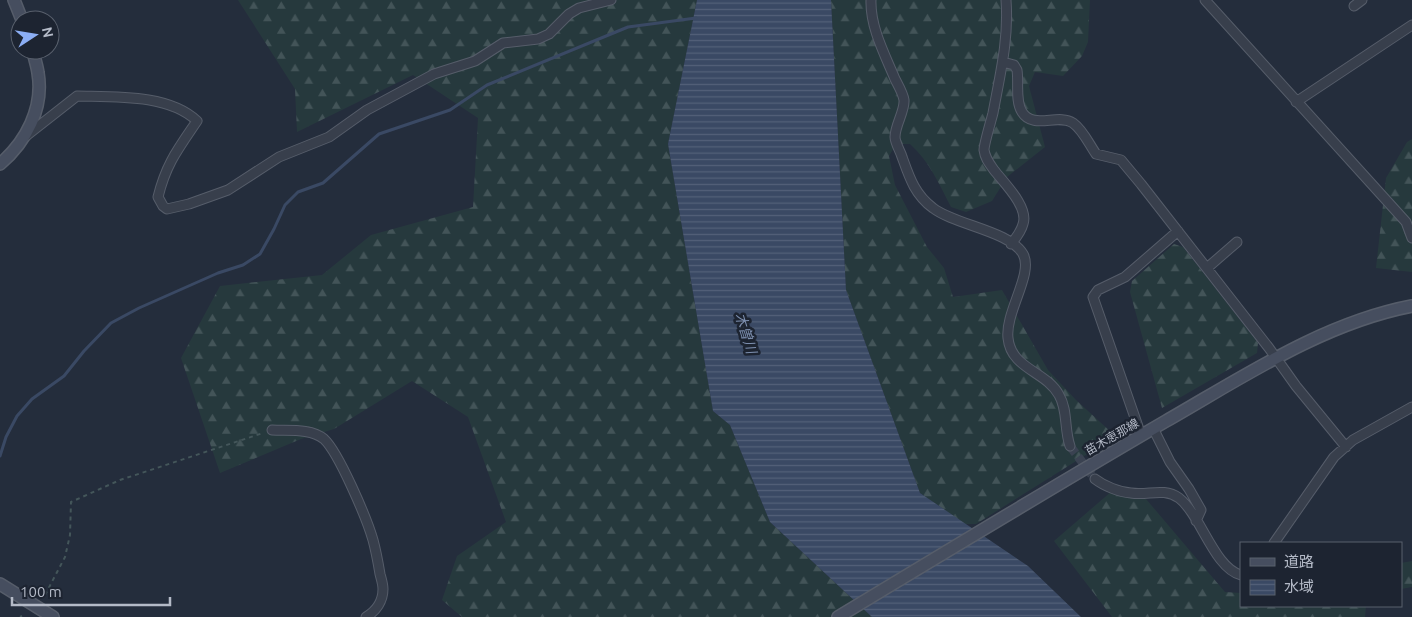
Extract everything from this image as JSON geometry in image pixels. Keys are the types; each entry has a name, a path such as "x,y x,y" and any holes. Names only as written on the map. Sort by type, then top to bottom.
{"main road":[{"path":"0,164 25,137 34,119 38,100 39,75 35,60"},
{"name":"苗木恵那線","path":"838,617 1048,489 1276,358 1352,324 1412,306"},
{"path":"0,584 52,617"}],"street":[{"path":"25,137 77,96 117,97 162,103 176,107 197,121 171,158 158,197 167,209 189,204 228,190 279,157 330,136 367,110 434,74 475,61 503,43 538,39 549,34 569,14 579,8 611,0"},
{"path":"871,0 871,12 882,46 904,100 895,138 913,186 922,200 935,210 1002,238 1019,249 1024,256 1026,263 1025,277 1014,303 1008,325 1008,339 1011,350 1020,363 1048,382 1059,394 1064,409 1065,426 1070,446"},
{"path":"1006,0 1007,35 1003,62 984,148 986,158 1021,206 1025,215 1020,232 1011,244"},
{"path":"1205,0 1409,225 1412,238"},
{"path":"1354,6 1362,0"},
{"path":"1296,102 1412,25"},
{"path":"1003,62 1014,65 1017,70 1019,103 1021,111 1027,118 1033,120 1066,120 1081,131 1096,154 1121,160 1178,231 1296,386 1346,447"},
{"path":"1141,435 1093,297 1098,290 1125,277 1178,231"},
{"path":"1206,268 1237,242"},
{"path":"1275,542 1334,457 1354,440 1412,407"},
{"path":"1154,428 1170,462 1201,510 1196,521"},
{"path":"272,430 317,434 325,440 338,459 356,496 373,539 383,589 379,605 372,614 366,617"},
{"path":"1095,479 1100,483 1130,493 1164,491 1171,493 1187,505 1215,551 1233,572 1240,575"}],"path":[{"path":"45,595 65,557 70,535 71,502 120,480 272,430"}],"green space":[{"path":"238,0 697,0 668,144 713,411 730,425 770,522 872,617 462,617 442,600 457,556 506,522 468,417 412,381 334,429 301,439 220,473 181,358 220,286 322,275 371,235 473,207 478,118 413,75 297,132 295,89"},
{"path":"831,0 1090,0 1088,42 1082,56 1063,76 1035,72 1029,86 1045,147 1007,177 992,201 966,212 951,207 929,166 910,144 896,144 889,156 895,185 927,247 944,268 953,297 1002,290 1048,370 1076,400 1111,432 1089,453 976,524 965,524 920,493 846,290"},
{"path":"1412,139 1412,272 1376,268 1386,178 1407,142"},
{"path":"1174,244 1183,247 1258,343 1257,353 1162,408 1130,292 1132,281"},
{"path":"1112,491 1146,499 1225,592 1240,593 1240,607 1366,607 1365,617 1112,617 1054,541"},
{"path":"1412,561 1412,587 1402,589 1402,563"}],"water":[{"name":"木曽川","path":"697,0 831,0 846,290 920,493 1028,566 1081,617 872,617 770,522 730,425 713,411 668,144"}],"waterway":[{"path":"0,456 6,437 17,416 32,399 64,376 84,351 111,323 139,308 218,273 243,265 260,254 285,205 298,192 323,183 379,134 450,110 487,85 628,27 696,18"}],"tunnel":[{"path":"1070,446 1095,479"}]}
